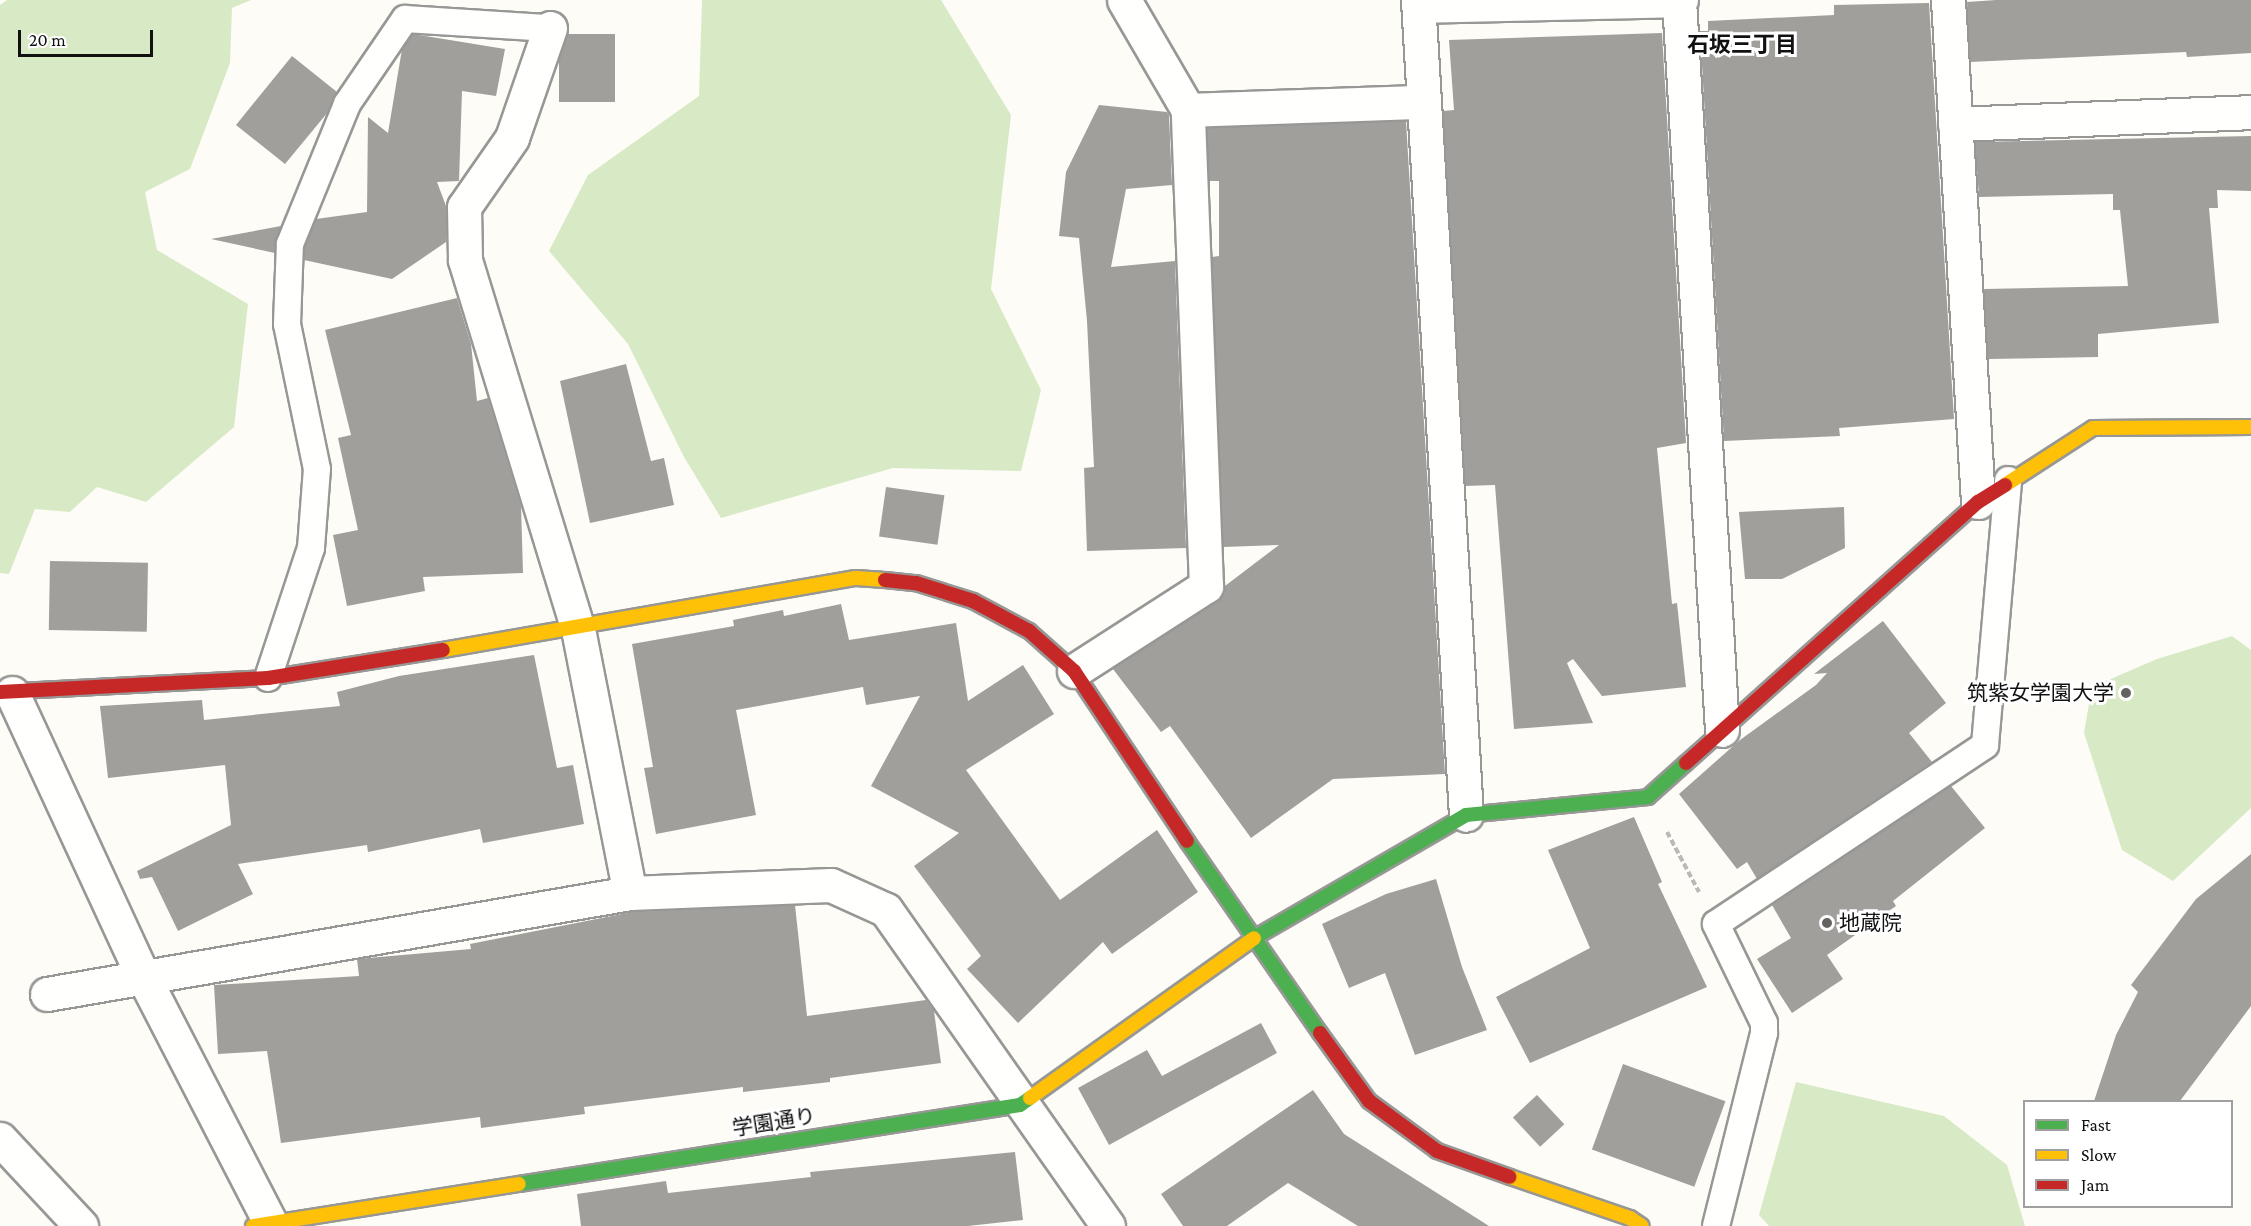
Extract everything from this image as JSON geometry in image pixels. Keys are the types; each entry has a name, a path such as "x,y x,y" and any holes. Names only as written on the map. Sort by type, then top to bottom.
{"street":[{"path":"1074,671 1206,586 1188,110 1124,0"},
{"path":"1722,729 1680,0 1418,3 1422,102 1466,814 1648,797 1978,502 2008,480 2093,428 2251,427"},
{"path":"1948,0 1978,502"},
{"path":"550,28 512,138 464,207 465,260 578,629 630,893"},
{"path":"1188,110 1422,102"},
{"path":"1955,124 2251,112"},
{"path":"265,1225 6,692 268,678 578,629 856,578 916,583 973,601 1029,631 1074,671 1252,939 1369,1101 1437,1151 1630,1218 1642,1226"},
{"name":"学園通り","path":"265,1225 1020,1105 1252,939 1466,814"},
{"path":"47,994 630,893 831,885 886,910 1020,1105 1108,1226"},
{"path":"0,1139 81,1226"}],"lane":[{"path":"268,678 311,548 317,469 287,324 290,244 346,104 405,19 550,28"},
{"path":"1716,1226 1764,1033 1764,1023 1716,924 1985,745 2008,480"}],"path":[{"path":"1648,797 1716,924"}],"green space":[{"path":"7,0 251,0 232,8 230,63 190,169 145,192 157,250 248,304 234,427 146,502 97,487 70,512 35,509 9,574 0,573 0,5"},
{"path":"702,0 941,0 1011,115 991,289 1041,390 1021,471 893,468 721,518 684,457 628,344 549,251 588,175 699,96"},
{"path":"2232,636 2251,650 2251,808 2173,881 2122,850 2084,733 2092,687 2157,659"},
{"path":"1796,1082 1944,1116 2007,1165 2025,1226 1769,1226 1759,1215"}],"building":[{"path":"2251,0 2251,53 2187,57 2186,52 1970,62 1967,2"},
{"path":"1929,3 1954,419 1839,428 1840,436 1724,441 1700,31 1708,31 1708,21 1834,15 1834,5"},
{"path":"1662,33 1686,443 1657,448 1672,604 1677,603 1686,687 1602,696 1573,659 1567,663 1593,723 1514,729 1495,485 1465,486 1443,111 1454,110 1449,40"},
{"path":"413,34 505,49 496,96 462,91 459,181 437,182 446,206 446,242 392,279 304,260 305,247 316,219 367,212 368,117 388,133 402,49"},
{"path":"568,34 615,34 615,102 559,102 559,60"},
{"path":"292,56 337,92 328,112 285,164 236,125"},
{"path":"1099,105 1167,112 1169,115 1172,185 1126,189 1111,267 1175,261 1186,548 1087,551 1084,468 1094,467 1087,321 1079,238 1059,236 1066,172"},
{"path":"1406,121 1445,774 1333,779 1251,838 1170,726 1161,732 1113,669 1216,602 1225,586 1279,545 1223,547 1212,257 1219,256 1219,181 1209,181 1207,128"},
{"path":"2251,136 2251,191 2217,190 2218,208 2209,208 2219,323 2098,334 2098,357 1988,359 1984,289 2128,286 2120,210 2113,210 2113,194 1979,197 1975,142"},
{"path":"281,226 275,253 211,239"},
{"path":"457,298 471,344 477,401 488,398 521,506 523,573 423,577 425,591 347,606 333,535 358,530 338,438 351,435 325,330"},
{"path":"626,364 651,461 664,458 674,505 590,523 560,381"},
{"path":"886,487 944,495 937,545 879,537"},
{"path":"1844,507 1845,548 1782,579 1745,579 1739,512"},
{"path":"50,561 148,563 147,632 49,630"},
{"path":"841,604 849,640 956,623 968,701 1023,665 1054,714 966,770 1060,900 1157,830 1198,892 1112,954 1103,942 1018,1023 967,969 981,956 914,866 959,833 871,786 920,696 866,705 863,687 736,710 756,815 656,834 644,768 653,767 632,644 734,626 733,620 783,610 784,616"},
{"path":"1883,621 1946,703 1909,733 1932,762 1757,879 1747,862 1737,869 1679,794 1740,740 1816,685 1827,673 1814,674"},
{"path":"534,655 557,768 573,765 584,824 483,843 480,829 368,852 367,845 238,864 253,894 178,931 152,877 140,879 137,871 231,825 225,765 108,778 100,706 202,700 204,720 340,706 337,692 399,676"},
{"path":"1951,786 1985,828 1893,901 1896,906 1827,955 1843,979 1792,1013 1757,959 1791,938 1772,905"},
{"path":"1634,817 1662,882 1658,884 1707,987 1530,1063 1496,997 1590,948 1548,850"},
{"path":"2251,854 2251,1006 2181,1100 2094,1100 2116,1035 2138,992 2131,985 2196,899"},
{"path":"1436,879 1462,967 1487,1030 1415,1055 1385,973 1349,988 1322,924 1386,894"},
{"path":"795,905 807,1016 926,1000 934,1011 941,1063 830,1078 830,1082 743,1092 743,1087 584,1107 585,1114 481,1128 480,1117 281,1143 267,1051 218,1054 214,985 359,976 357,959 471,949 470,944 632,912"},
{"path":"1261,1023 1277,1053 1109,1145 1078,1088 1147,1050 1162,1076"},
{"path":"1623,1064 1725,1101 1694,1187 1592,1150"},
{"path":"1313,1090 1344,1134 1489,1226 1358,1226 1288,1183 1227,1226 1183,1226 1161,1194"},
{"path":"1537,1095 1564,1124 1540,1147 1513,1118"},
{"path":"1015,1152 1023,1220 968,1226 581,1226 577,1194 666,1181 668,1193 811,1177 810,1172"}],"traffic: fast":[{"path":"1254,938 1466,815 1648,797 1686,763"},
{"path":"1187,841 1320,1033"},
{"path":"519,1184 1020,1105 1030,1098"}],"traffic: slow":[{"path":"2005,485 2093,428 2251,427"},
{"path":"443,650 856,578 885,580"},
{"path":"1030,1098 1254,938"},
{"path":"1510,1177 1630,1218 1642,1226"},
{"path":"253,1226 519,1184"}],"traffic: jam":[{"path":"1686,763 1978,502 2005,485"},
{"path":"885,580 916,583 973,601 1029,631 1074,671 1187,841"},
{"path":"0,692 268,678 443,650"},
{"path":"1320,1033 1369,1101 1437,1151 1510,1177"}],"place":[{"name":"筑紫女学園大学","path":"2126,693"},
{"name":"地蔵院","path":"1827,923"}],"district":[{"name":"石坂三丁目","path":"1742,45"}]}
